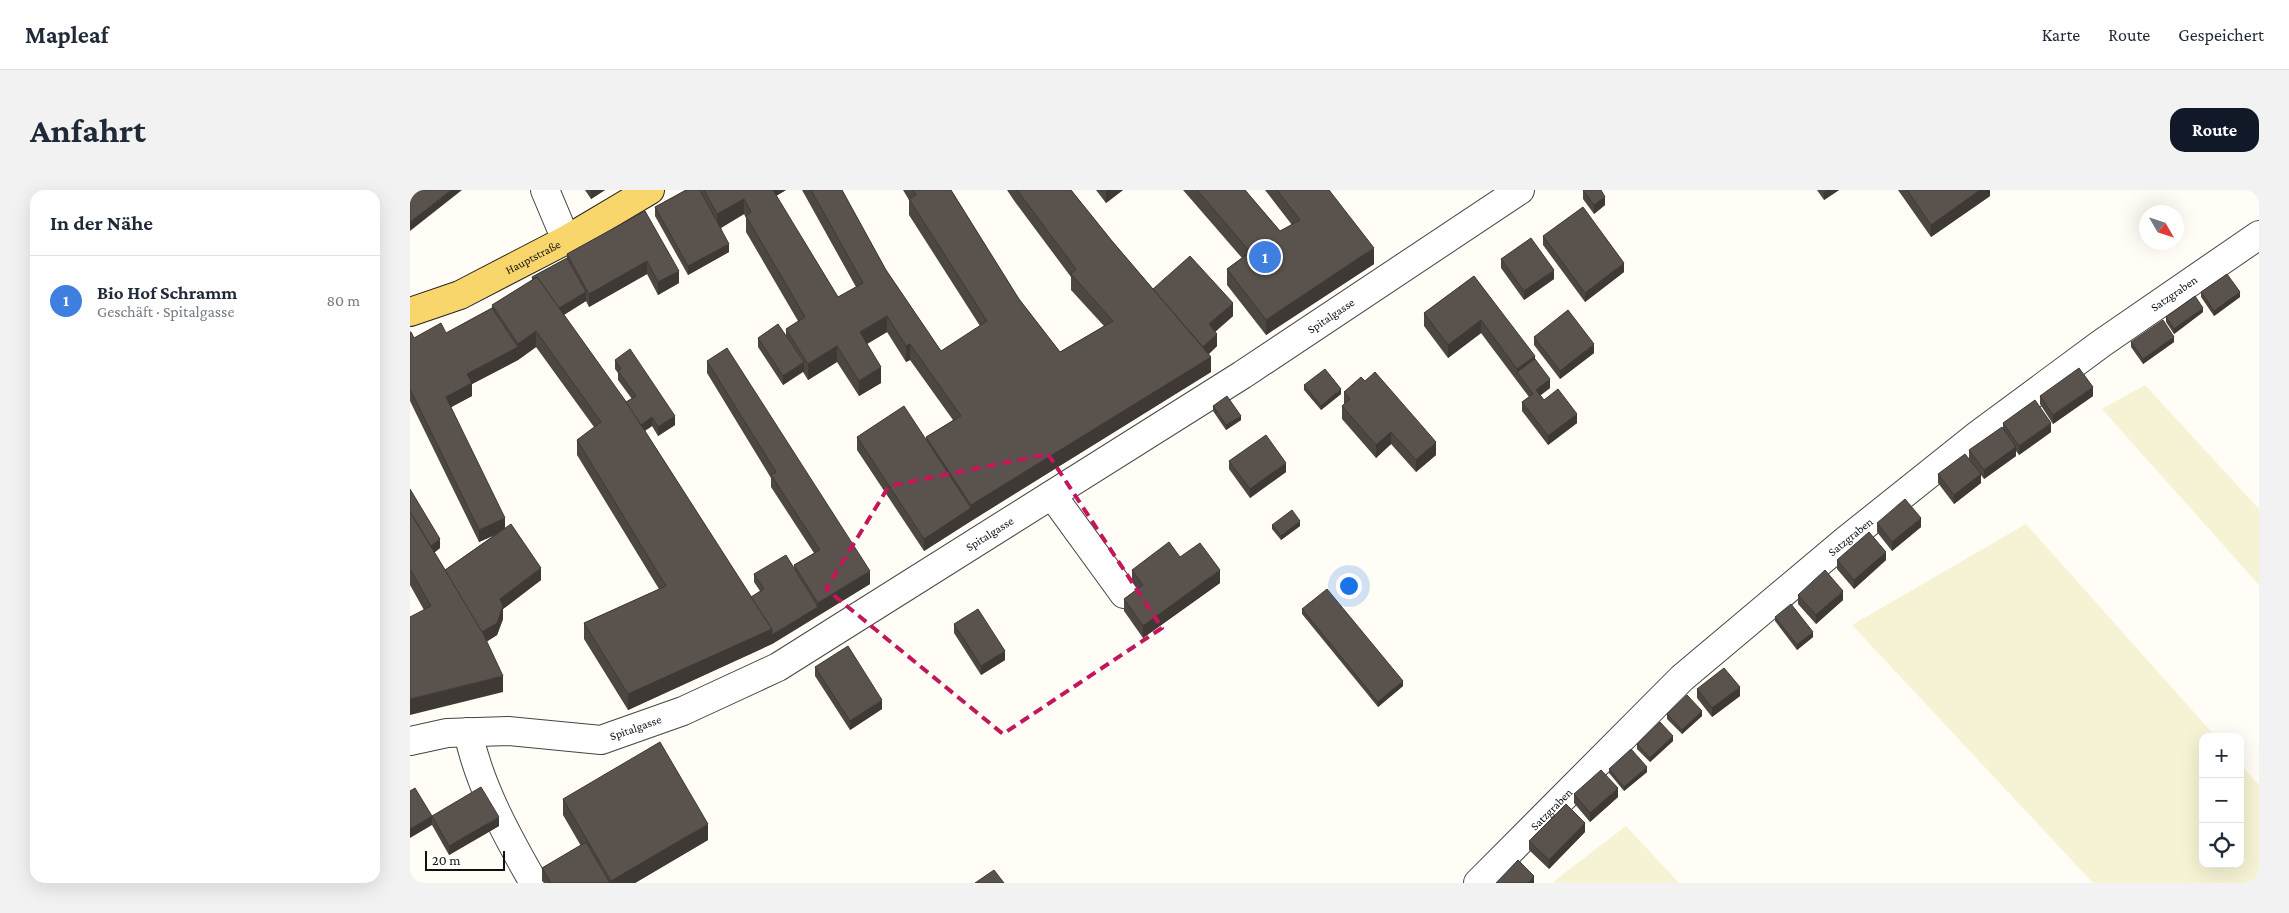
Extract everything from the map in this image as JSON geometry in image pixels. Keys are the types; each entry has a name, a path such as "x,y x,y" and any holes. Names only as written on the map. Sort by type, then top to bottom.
{"main road":[{"name":"Hauptstraße","path":"410,312 460,294 566,240 650,190"}],"street":[{"path":"546,190 566,240"},
{"name":"Spitalgasse","path":"410,741 447,733 508,731 601,740 683,711 778,667 1242,375 1520,190"},
{"name":"Satzgraben","path":"1478,883 1682,678 1845,541 1979,434 2102,343 2259,235"},
{"path":"1052,495 1124,594"},
{"path":"468,732 473,756 513,846 534,883"}],"highlighted area":[{"path":"1048,454 1162,628 1003,734 826,589 889,486"}],"shaded area":[{"path":"2145,385 2259,509 2259,585 2102,409"},
{"path":"2026,524 2212,733 2199,733 2199,868 2244,868 2244,768 2259,785 2259,883 2093,883 1852,625"},
{"path":"1626,826 1679,883 1556,883 1554,881"}],"building":[{"path":"410,190 451,190 410,222"},
{"path":"686,190 700,190 729,244 688,266 655,207"},
{"path":"704,190 773,190 838,297 863,283 811,190 842,190 886,270 941,351 987,321 909,199 916,195 913,190 951,190 1019,299 1060,352 1113,321 1071,274 1076,269 1017,190 1071,190 1211,357 971,505 926,437 961,416 910,344 906,346 887,316 860,332 881,367 859,381 837,346 808,364 786,329 805,317 746,216 751,212 744,199 717,214"},
{"path":"1197,190 1245,190 1280,231 1300,220 1277,190 1329,190 1374,248 1266,320 1227,269 1250,252"},
{"path":"1583,190 1601,190 1605,197 1594,205"},
{"path":"1907,190 1980,190 1931,225"},
{"path":"1583,207 1624,263 1585,293 1543,236"},
{"path":"645,211 679,271 658,282 647,261 589,294 567,254"},
{"path":"1531,238 1554,270 1524,291 1501,259"},
{"path":"1190,256 1233,303 1209,324 1217,334 1203,347 1153,289"},
{"path":"567,258 586,292 559,308 537,277 533,279 532,277"},
{"path":"2227,274 2240,292 2214,311 2201,292"},
{"path":"1474,276 1535,356 1517,369 1481,320 1448,345 1424,313"},
{"path":"537,277 627,403 772,629 628,694 584,623 666,586 577,440 601,422 536,331 518,344 492,305"},
{"path":"2195,296 2203,308 2174,329 2166,317"},
{"path":"492,308 518,347 467,374 472,383 446,397 505,518 479,530 410,389 410,332 414,338 441,323 446,333"},
{"path":"1568,310 1594,344 1560,371 1534,337"},
{"path":"2163,320 2174,337 2143,359 2131,342"},
{"path":"778,324 804,362 783,376 758,338"},
{"path":"727,348 870,571 818,603 794,565 820,550 771,475 776,472 707,361"},
{"path":"630,349 675,416 658,427 652,417 641,425 626,402 636,396 618,371 621,369 615,360"},
{"path":"1535,359 1550,379 1536,390 1544,400 1558,389 1577,414 1548,436 1522,402 1533,394 1517,372"},
{"path":"2079,368 2093,387 2053,415 2040,396"},
{"path":"1325,369 1341,389 1321,406 1304,385"},
{"path":"1375,372 1436,442 1416,460 1391,432 1376,445 1342,406 1350,399 1344,392 1361,377 1365,381"},
{"path":"1227,396 1241,416 1226,425 1213,406"},
{"path":"2035,400 2051,423 2019,446 2003,423"},
{"path":"904,406 971,508 924,539 857,437"},
{"path":"2002,427 2016,447 1984,470 1969,450"},
{"path":"1266,435 1286,463 1250,489 1229,461"},
{"path":"1965,454 1981,474 1954,495 1938,474"},
{"path":"410,489 440,539 431,546 410,512"},
{"path":"1905,499 1921,518 1892,542 1877,523"},
{"path":"1292,510 1300,521 1281,536 1272,525"},
{"path":"410,512 481,629 503,676 410,699 410,617 431,606 410,569"},
{"path":"511,524 541,568 500,599 503,606 497,623 482,632 445,570"},
{"path":"1869,532 1886,552 1854,580 1837,560"},
{"path":"1169,542 1180,557 1200,543 1220,570 1143,626 1124,599 1143,585 1132,570"},
{"path":"786,555 818,607 772,635 772,629 751,597 764,589 754,574"},
{"path":"1825,570 1843,591 1816,615 1798,595"},
{"path":"1327,589 1403,681 1378,702 1302,609"},
{"path":"1791,604 1813,632 1797,645 1775,617"},
{"path":"978,609 1005,651 981,666 954,624"},
{"path":"848,646 882,700 850,721 815,667"},
{"path":"1724,668 1740,687 1712,708 1697,689"},
{"path":"1687,695 1702,711 1682,730 1667,714"},
{"path":"1660,722 1673,736 1650,758 1637,744"},
{"path":"660,742 708,824 611,881 563,799"},
{"path":"1631,749 1647,767 1624,787 1609,769"},
{"path":"1601,770 1618,788 1590,813 1574,794"},
{"path":"481,787 499,817 449,846 432,816"},
{"path":"415,788 432,816 410,829 410,791"},
{"path":"1566,804 1585,823 1549,860 1529,841"},
{"path":"586,842 610,883 551,883 542,868"},
{"path":"1518,860 1534,876 1528,883 1496,883"},
{"path":"994,870 1004,883 975,883"}],"place":[{"name":"Bio Hof Schramm","path":"1265,257"}]}
